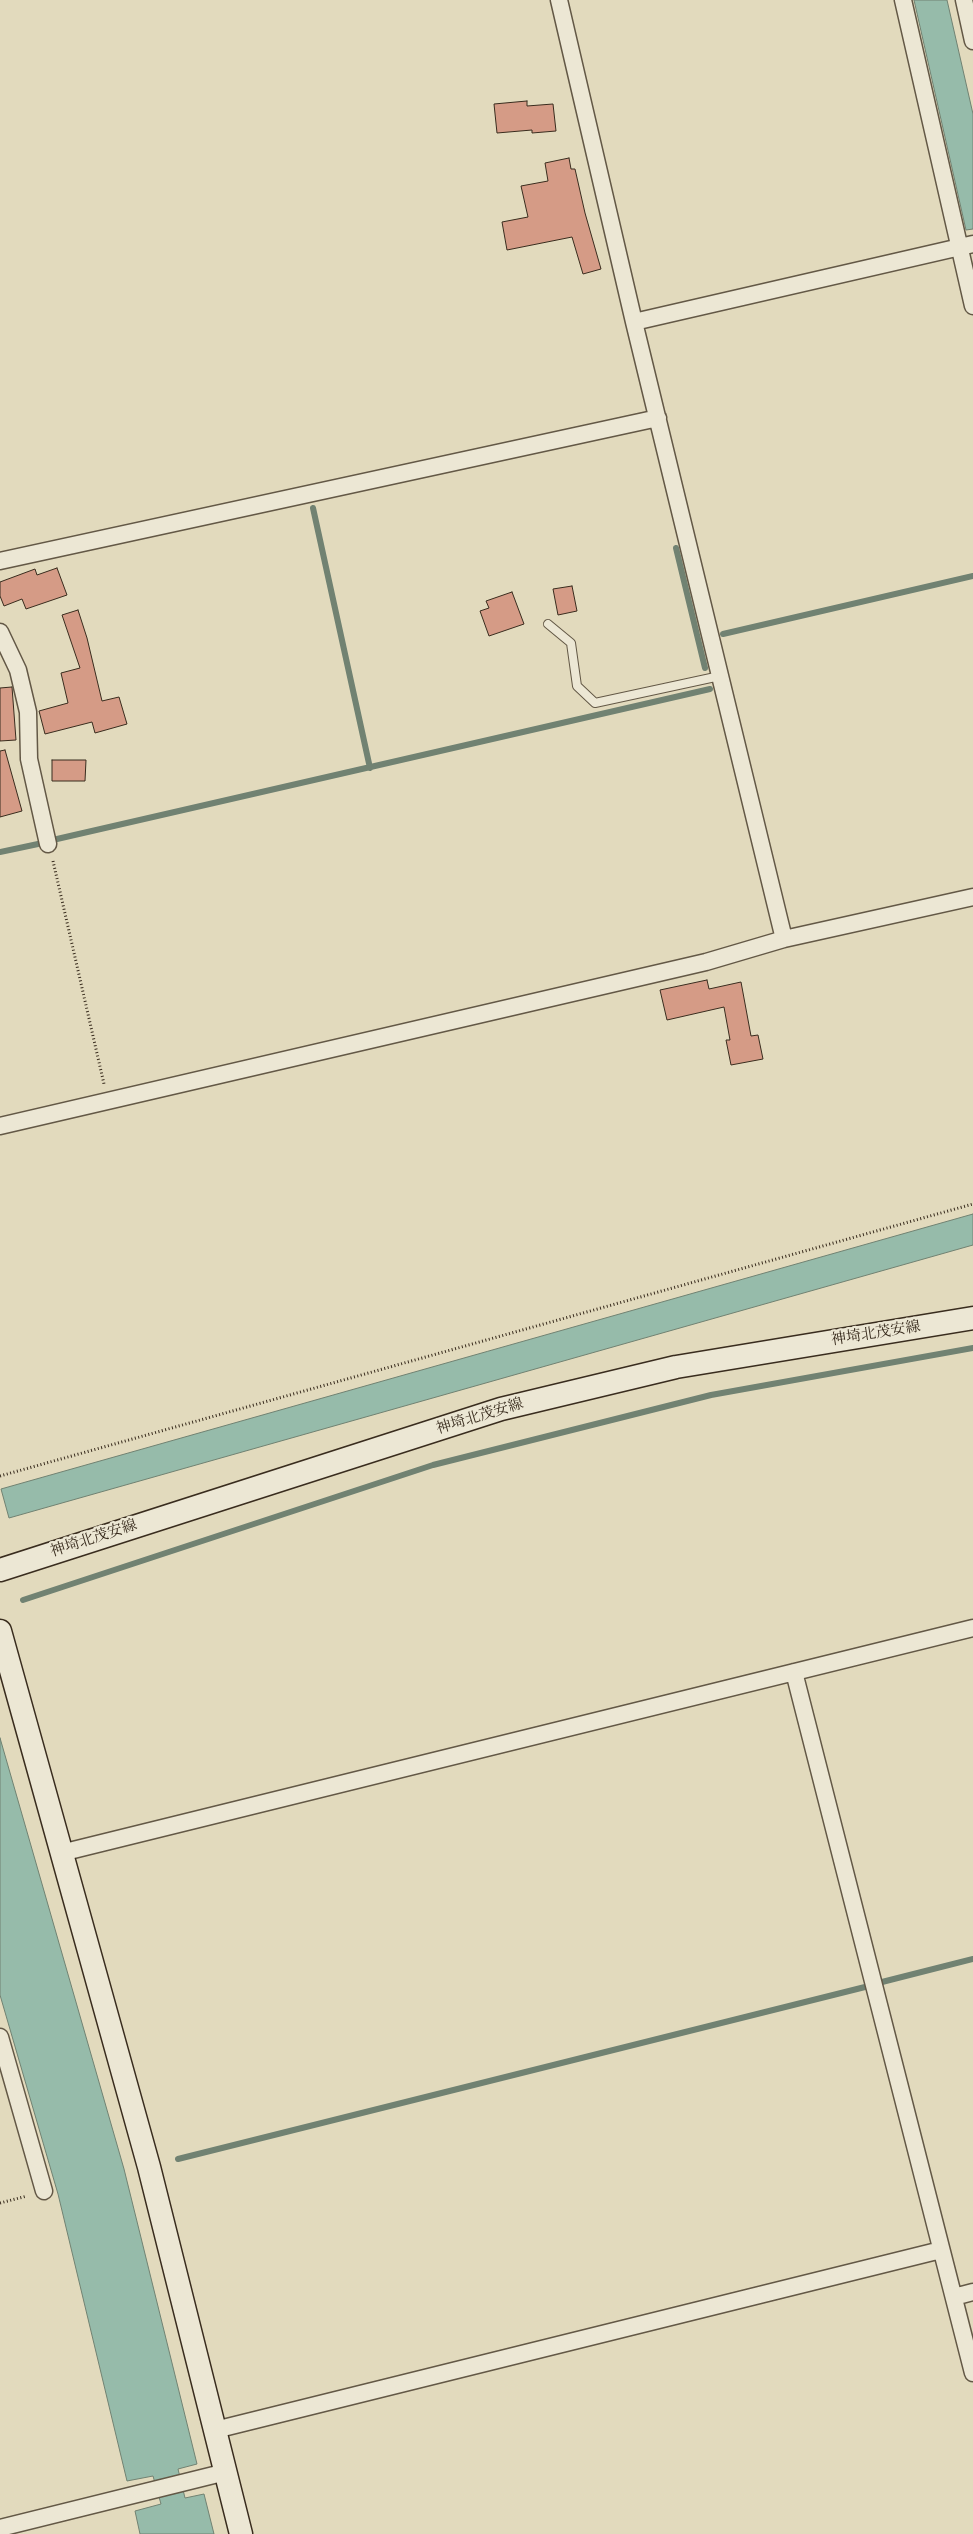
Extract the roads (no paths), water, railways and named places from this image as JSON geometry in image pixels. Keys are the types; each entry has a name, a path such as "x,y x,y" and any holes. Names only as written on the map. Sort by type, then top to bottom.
{"main road":[{"name":"神埼北茂安線","path":"0,1570 501,1409 676,1367 973,1318"},
{"path":"0,1631 149,2167 241,2534"}],"street":[{"path":"559,0 634,322 784,939"},
{"path":"903,0 966,246 973,306"},
{"path":"964,0 973,41"},
{"path":"634,322 966,246"},
{"path":"0,561 658,418"},
{"path":"0,632 18,670 26,703 29,759 48,844"},
{"path":"0,1126 706,962 784,939 973,897"},
{"path":"61,1853 973,1628"},
{"path":"794,1672 973,2373"},
{"path":"0,2037 44,2191"},
{"path":"215,2430 941,2250"},
{"path":"954,2297 973,2292"},
{"path":"0,2528 226,2472"}],"lane":[{"path":"548,624 571,643 578,686 595,704 720,676"}],"waterway":[{"path":"313,508 370,768"},
{"path":"676,548 705,668"},
{"path":"723,634 973,576"},
{"path":"57,839 710,689"},
{"path":"0,852 38,844"},
{"path":"23,1600 433,1465 711,1395 973,1348"},
{"path":"882,1982 973,1959"},
{"path":"178,2159 865,1987"}]}
